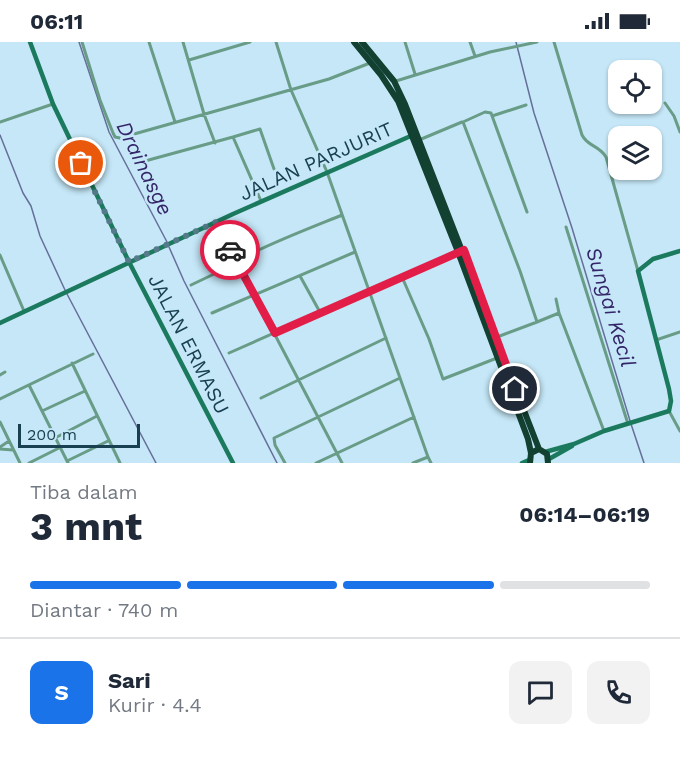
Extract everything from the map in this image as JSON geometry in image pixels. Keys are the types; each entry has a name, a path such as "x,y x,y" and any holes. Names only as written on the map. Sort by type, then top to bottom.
{"highway":[{"path":"354,42 385,80 416,137 438,188 498,350 549,461"},
{"path":"362,42 394,81 497,338 497,358 528,439 530,459"},
{"path":"530,459 542,450"}],"street":[{"name":"JALAN ERMASU","path":"30,42 52,104 129,262 232,463"},
{"path":"82,42 100,100 115,137 125,138 341,75 371,62"},
{"path":"148,42 175,122"},
{"path":"184,42 204,114 215,143"},
{"path":"189,60 250,42"},
{"path":"276,42 291,90 327,172 431,463"},
{"path":"405,42 415,74"},
{"path":"470,42 475,56"},
{"path":"510,42 513,47"},
{"path":"394,81 475,56 537,42"},
{"path":"554,42 582,135 588,144 600,148 606,157 670,395 671,413 680,431"},
{"path":"665,103 674,116 680,132"},
{"path":"0,122 52,104"},
{"path":"492,116 526,105"},
{"path":"416,137 463,122 488,111 492,116 527,212"},
{"path":"463,122 537,322"},
{"path":"134,164 260,129 274,169"},
{"path":"233,137 261,202"},
{"name":"JALAN PARJURIT","path":"0,323 327,172 416,137"},
{"path":"191,285 236,262 342,215"},
{"path":"216,222 342,463"},
{"path":"566,227 630,423"},
{"path":"638,271 653,259 680,250"},
{"path":"229,353 461,251"},
{"path":"212,312 355,252"},
{"path":"0,255 24,312"},
{"path":"300,276 321,314"},
{"path":"402,277 429,339 443,379 497,358"},
{"path":"556,299 559,313 604,432"},
{"path":"497,338 559,313"},
{"path":"656,340 680,332"},
{"path":"261,398 386,338"},
{"path":"0,399 93,354"},
{"path":"72,363 120,463"},
{"path":"0,375 5,372"},
{"path":"285,463 273,442 274,438 400,378"},
{"path":"29,385 68,462 109,440"},
{"path":"42,411 85,391"},
{"path":"542,450 574,444 630,423 671,413 680,415"},
{"path":"55,438 97,416"},
{"path":"316,463 414,417"},
{"path":"0,422 20,463"},
{"path":"0,448 9,441"},
{"path":"549,461 574,444"},
{"path":"29,463 60,447"},
{"path":"0,448 14,450"},
{"path":"413,463 428,457"},
{"path":"522,463 530,459"}],"waterway":[{"name":"Drainasge","path":"79,42 109,132 167,242"},
{"name":"Sungai Kecil","path":"516,42 534,113 644,463"},
{"path":"0,135 23,193 31,206 40,236 65,290"},
{"name":"Drainasge","path":"169,247 277,463"},
{"path":"67,294 156,463"}],"way so far":[{"path":"81,163 129,262 216,222 230,250"}],"route":[{"path":"230,250 275,333 464,250 515,389"}]}
